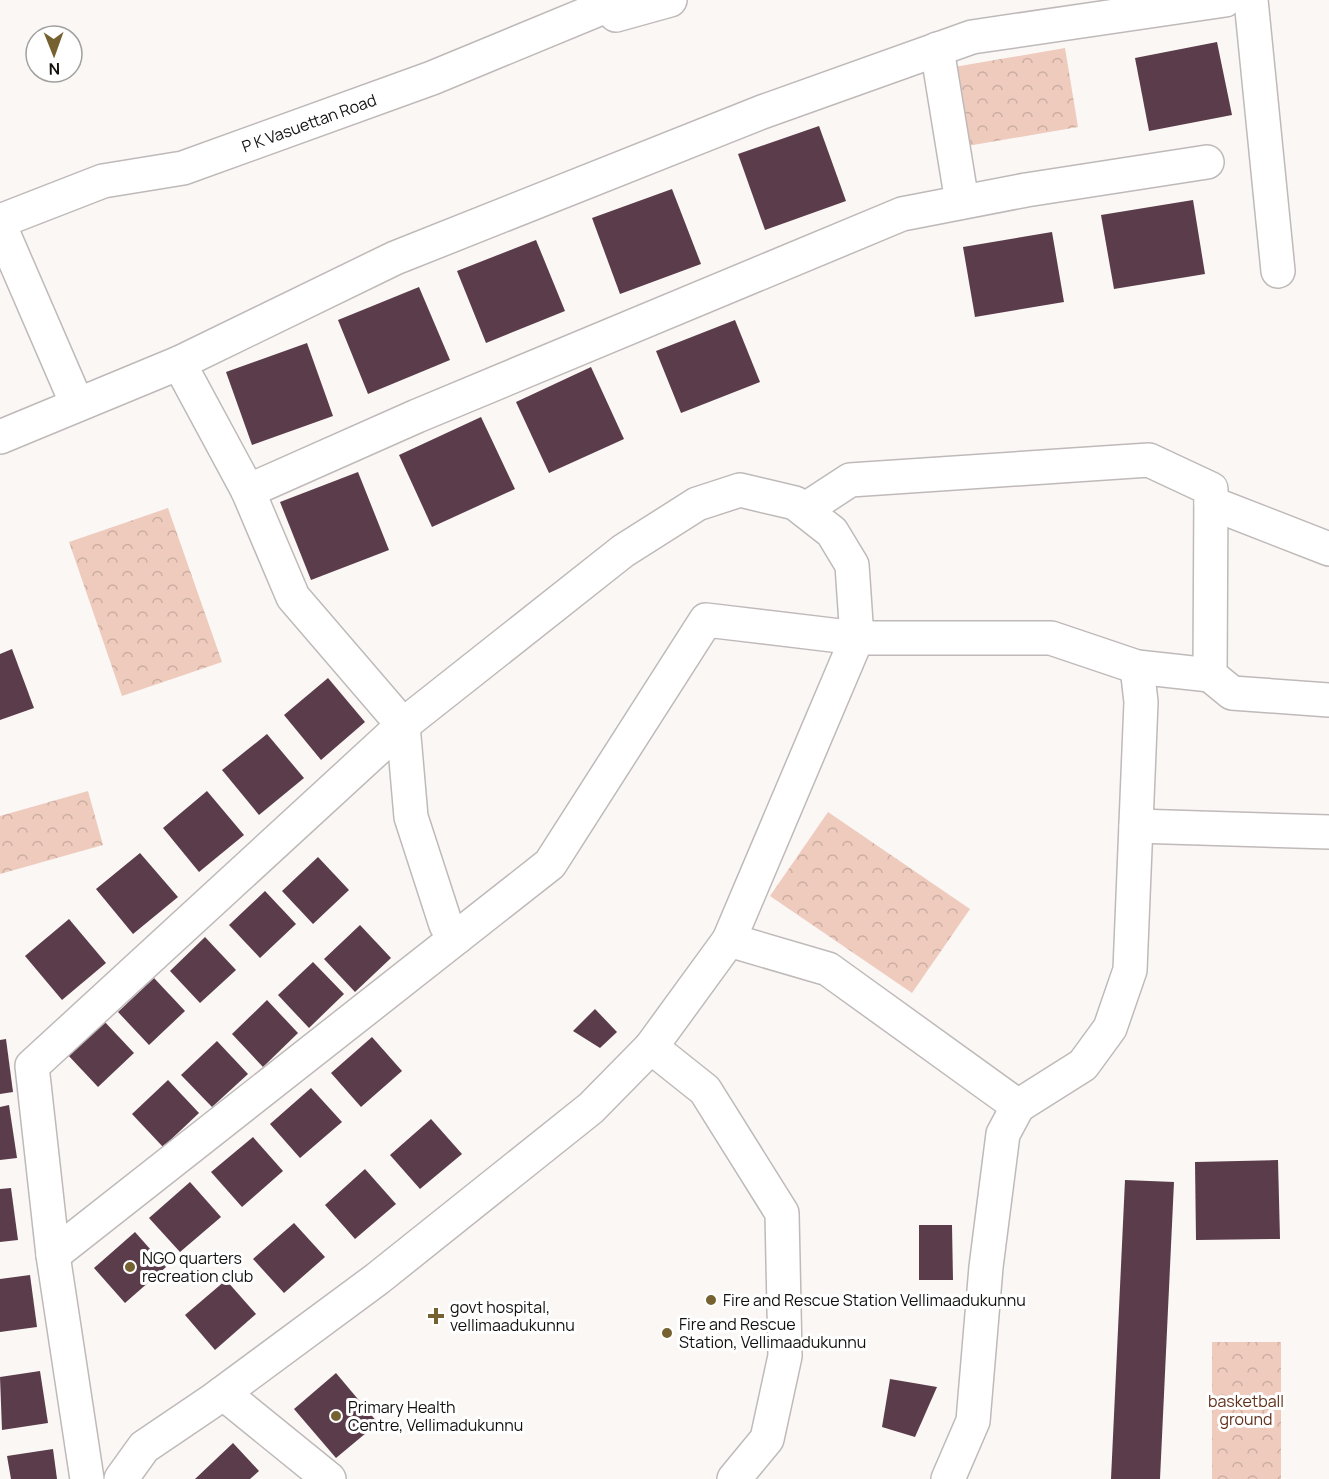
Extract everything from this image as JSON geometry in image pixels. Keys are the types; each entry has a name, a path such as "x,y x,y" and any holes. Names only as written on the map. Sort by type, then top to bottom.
{"street":[{"path":"610,2 615,15 670,0"},
{"path":"0,437 179,363 395,258 762,112 972,37 1225,0"},
{"path":"1251,0 1278,271"},
{"name":"P K Vasuettan Road","path":"0,221 103,181 183,168 432,78 610,2"},
{"path":"937,50 962,202"},
{"path":"248,491 439,407 902,214 1207,162"},
{"path":"0,226 77,404"},
{"path":"179,363 248,491 293,597 403,725 411,817 446,925 457,937"},
{"path":"804,510 850,480 1149,460 1211,489 1210,675"},
{"path":"87,1479 53,1254 32,1066 403,725 624,551 697,504 740,490 795,503 832,532 852,565 857,638 729,940 651,1047 591,1108 376,1279 223,1393 144,1447 121,1479"},
{"path":"1211,503 1329,549"},
{"path":"53,1254 550,864 706,620 857,638 1051,638 1137,667 1210,675 1232,693 1329,700"},
{"path":"948,1479 973,1421 986,1267 1003,1134 1018,1110 1018,1106 1083,1065 1110,1028 1130,970 1141,702 1137,667"},
{"path":"1136,826 1329,832"},
{"path":"729,940 828,969 1018,1106"},
{"path":"651,1047 705,1090 782,1213 785,1356 767,1439 734,1479"},
{"path":"223,1393 329,1479"}],"green space":[{"path":"1065,48 1078,127 944,150 931,71"},
{"path":"168,508 222,662 122,696 69,542"},
{"path":"88,791 103,845 0,874 0,816"},
{"path":"828,812 970,909 912,993 770,896"},
{"name":"basketball ground","path":"1212,1342 1281,1342 1281,1479 1212,1479"}],"building":[{"path":"1217,42 1232,115 1149,131 1135,58"},
{"path":"819,126 846,201 765,230 738,154"},
{"path":"672,189 701,264 620,294 592,218"},
{"path":"1193,200 1205,274 1114,289 1101,215"},
{"path":"1052,232 1064,302 975,317 963,247"},
{"path":"536,240 565,311 486,343 457,271"},
{"path":"419,287 450,360 368,394 338,320"},
{"path":"735,320 760,382 681,413 656,351"},
{"path":"307,343 333,416 252,445 226,372"},
{"path":"591,367 624,439 549,473 516,402"},
{"path":"481,417 515,489 432,527 399,455"},
{"path":"358,472 389,550 311,580 280,502"},
{"path":"12,649 34,708 0,720 0,654"},
{"path":"328,678 365,722 321,760 284,715"},
{"path":"267,734 304,778 259,815 222,770"},
{"path":"207,791 244,835 199,872 163,828"},
{"path":"140,853 178,897 133,934 96,889"},
{"path":"318,857 349,890 313,924 282,891"},
{"path":"265,891 296,924 260,958 229,925"},
{"path":"69,919 106,963 62,1000 25,956"},
{"path":"360,925 391,958 355,992 324,959"},
{"path":"205,937 236,970 200,1003 170,971"},
{"path":"313,962 344,994 309,1028 278,995"},
{"path":"154,978 185,1011 149,1045 118,1012"},
{"path":"267,1000 298,1033 263,1067 232,1034"},
{"path":"595,1009 617,1032 600,1048 573,1031"},
{"path":"103,1020 134,1053 98,1087 67,1054"},
{"path":"372,1037 402,1071 361,1107 331,1073"},
{"path":"6,1039 13,1092 0,1094 0,1040"},
{"path":"217,1041 248,1074 212,1107 181,1075"},
{"path":"168,1080 199,1113 163,1147 132,1114"},
{"path":"311,1088 342,1122 300,1158 270,1124"},
{"path":"9,1105 17,1158 0,1160 0,1107"},
{"path":"431,1119 462,1154 420,1189 390,1155"},
{"path":"253,1137 283,1171 242,1207 211,1172"},
{"path":"1278,1160 1280,1239 1196,1240 1195,1162"},
{"path":"365,1169 396,1204 355,1239 325,1205"},
{"path":"1125,1180 1174,1182 1160,1479 1111,1479"},
{"path":"190,1182 221,1217 180,1252 149,1218"},
{"path":"11,1188 18,1240 0,1242 0,1189"},
{"path":"294,1223 325,1257 284,1293 253,1259"},
{"path":"919,1225 952,1225 953,1280 919,1280"},
{"name":"NGO quarters recreation club","path":"135,1232 166,1267 125,1303 94,1268"},
{"path":"30,1275 37,1327 0,1332 0,1279"},
{"path":"226,1280 256,1314 215,1350 185,1315"},
{"path":"40,1371 48,1423 2,1430 0,1377"},
{"name":"Primary Health Centre, Vellimadukunnu","path":"336,1373 378,1423 336,1458 294,1409"},
{"path":"890,1379 937,1387 915,1437 882,1427"},
{"path":"233,1443 259,1471 250,1479 195,1479"},
{"path":"53,1449 57,1479 11,1479 7,1456"}],"place":[{"name":"NGO quarters recreation club","path":"130,1267"},
{"name":"Fire and Rescue Station Vellimaadukunnu","path":"711,1300"},
{"name":"govt hospital, vellimaadukunnu","path":"436,1316"},
{"name":"Fire and Rescue Station, Vellimaadukunnu","path":"667,1333"},
{"name":"Primary Health Centre, Vellimadukunnu","path":"336,1416"}]}
